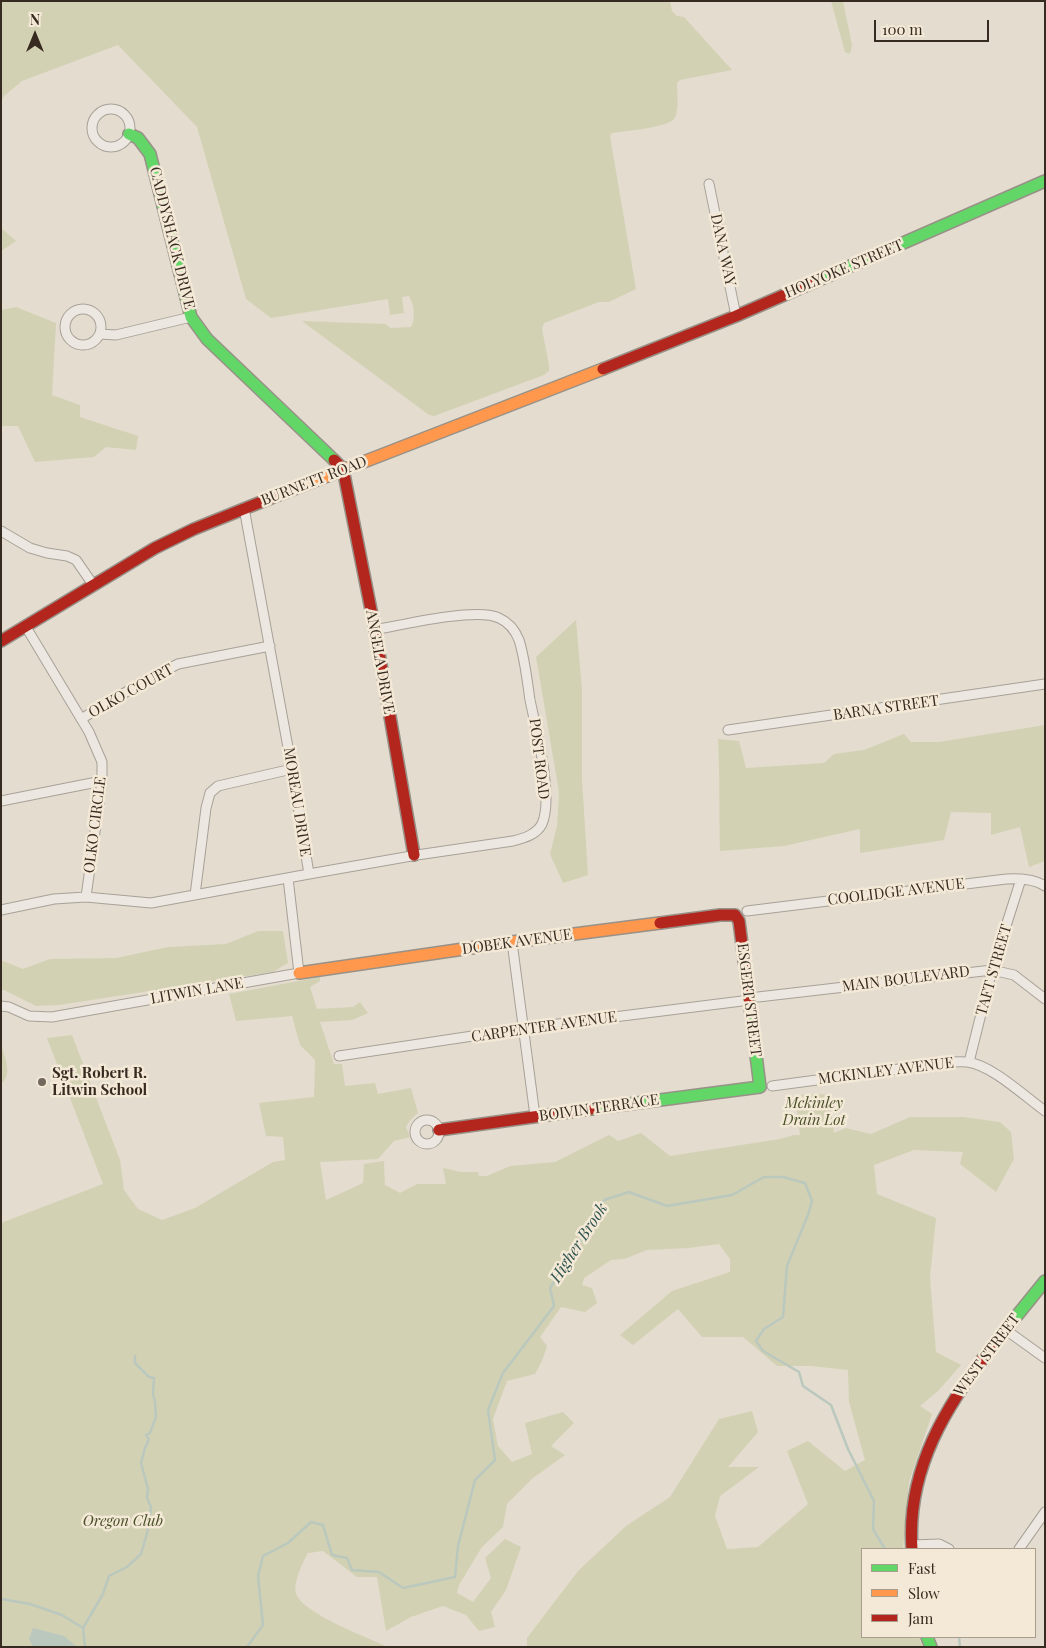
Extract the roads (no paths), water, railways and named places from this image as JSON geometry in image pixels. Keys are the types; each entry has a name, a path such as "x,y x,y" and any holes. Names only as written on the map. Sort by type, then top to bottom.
{"street":[{"name":"CADDYSHACK DRIVE","path":"109,109 121,112 129,122 129,134 126,140 116,147 103,146 94,138 92,132 94,119 98,114 109,109"},
{"name":"CADDYSHACK DRIVE","path":"129,134 138,138 150,154 191,317 207,339 343,470"},
{"name":"HOLYOKE STREET","path":"643,354 736,316 1045,181"},
{"name":"DANA WAY","path":"709,184 736,316"},
{"path":"89,310 94,312 101,322 100,334 92,342 81,344 75,342 67,334 66,321 72,312 89,310"},
{"path":"100,334 116,336 191,317"},
{"name":"BURNETT ROAD","path":"1,641 168,541 244,508 643,354"},
{"name":"ANGELA DRIVE","path":"343,470 375,630 414,855"},
{"name":"MOREAU DRIVE","path":"86,897 152,903 309,874 244,508"},
{"path":"1,531 30,548 67,556 76,560 94,586"},
{"name":"POST ROAD","path":"309,874 414,855 513,841 536,832 541,825 545,812 542,764 519,640 513,629 505,621 491,615 473,614 375,630"},
{"name":"OLKO CIRCLE","path":"26,627 90,732 102,762 102,781 86,897"},
{"name":"OLKO COURT","path":"82,719 178,664 270,646"},
{"name":"BARNA STREET","path":"728,730 1045,684"},
{"path":"195,895 206,808 210,793 218,786 292,770"},
{"path":"1,801 102,781"},
{"path":"288,878 300,973"},
{"name":"COOLIDGE AVENUE","path":"747,911 998,880 1021,879 1045,886"},
{"name":"TAFT STREET","path":"969,1062 992,970 1021,879"},
{"path":"1,910 54,899 86,897"},
{"name":"DOBEK AVENUE","path":"300,973 512,942 720,915 735,915"},
{"name":"ESGERT STREET","path":"735,915 739,921 754,998 760,1087"},
{"path":"512,942 535,1116"},
{"name":"MAIN BOULEVARD","path":"754,998 992,970 1014,975 1045,999"},
{"name":"LITWIN LANE","path":"1,1006 9,1007 29,1016 52,1017 300,973"},
{"name":"CARPENTER AVENUE","path":"340,1056 754,998"},
{"name":"MCKINLEY AVENUE","path":"772,1086 944,1063 969,1062 981,1065 994,1073 1045,1111"},
{"name":"BOIVIN TERRACE","path":"439,1130 760,1087"},
{"name":"WEST STREET","path":"912,1547 912,1509 917,1480 932,1438 959,1389 1045,1281"},
{"path":"1006,1330 1045,1358"},
{"path":"1019,1548 1045,1512"},
{"path":"912,1547 939,1544 947,1548"}],"waterway":[{"name":"Higher Brook","path":"247,1647 263,1625 258,1576 263,1556 288,1543 311,1522 323,1525 332,1555 347,1558 352,1570 379,1572 403,1588 455,1577 458,1546 475,1480 495,1460 488,1410 503,1373 554,1306 550,1288 585,1234 604,1200 629,1192 667,1206 732,1195 764,1177 783,1177 805,1183 812,1201 787,1266 783,1317 764,1329 756,1341 763,1351 799,1372 803,1386 831,1405 848,1449 874,1501 873,1529 884,1548"},
{"path":"83,1628 103,1594 109,1576 127,1567 141,1554 148,1530 151,1507 147,1498 148,1489 141,1463 149,1439 146,1435 150,1433 156,1417 153,1394 154,1378 149,1377 135,1363 135,1356"},
{"path":"1,1599 30,1604 62,1615 83,1628 85,1647"},
{"name":"Higher Brook","path":"959,1638 960,1647"}],"place":[{"name":"Sgt. Robert R. Litwin School","path":"42,1082"}],"park label":[{"name":"Mckinley Drain Lot","path":"814,1112"},
{"name":"Oregon Club","path":"123,1521"}]}
